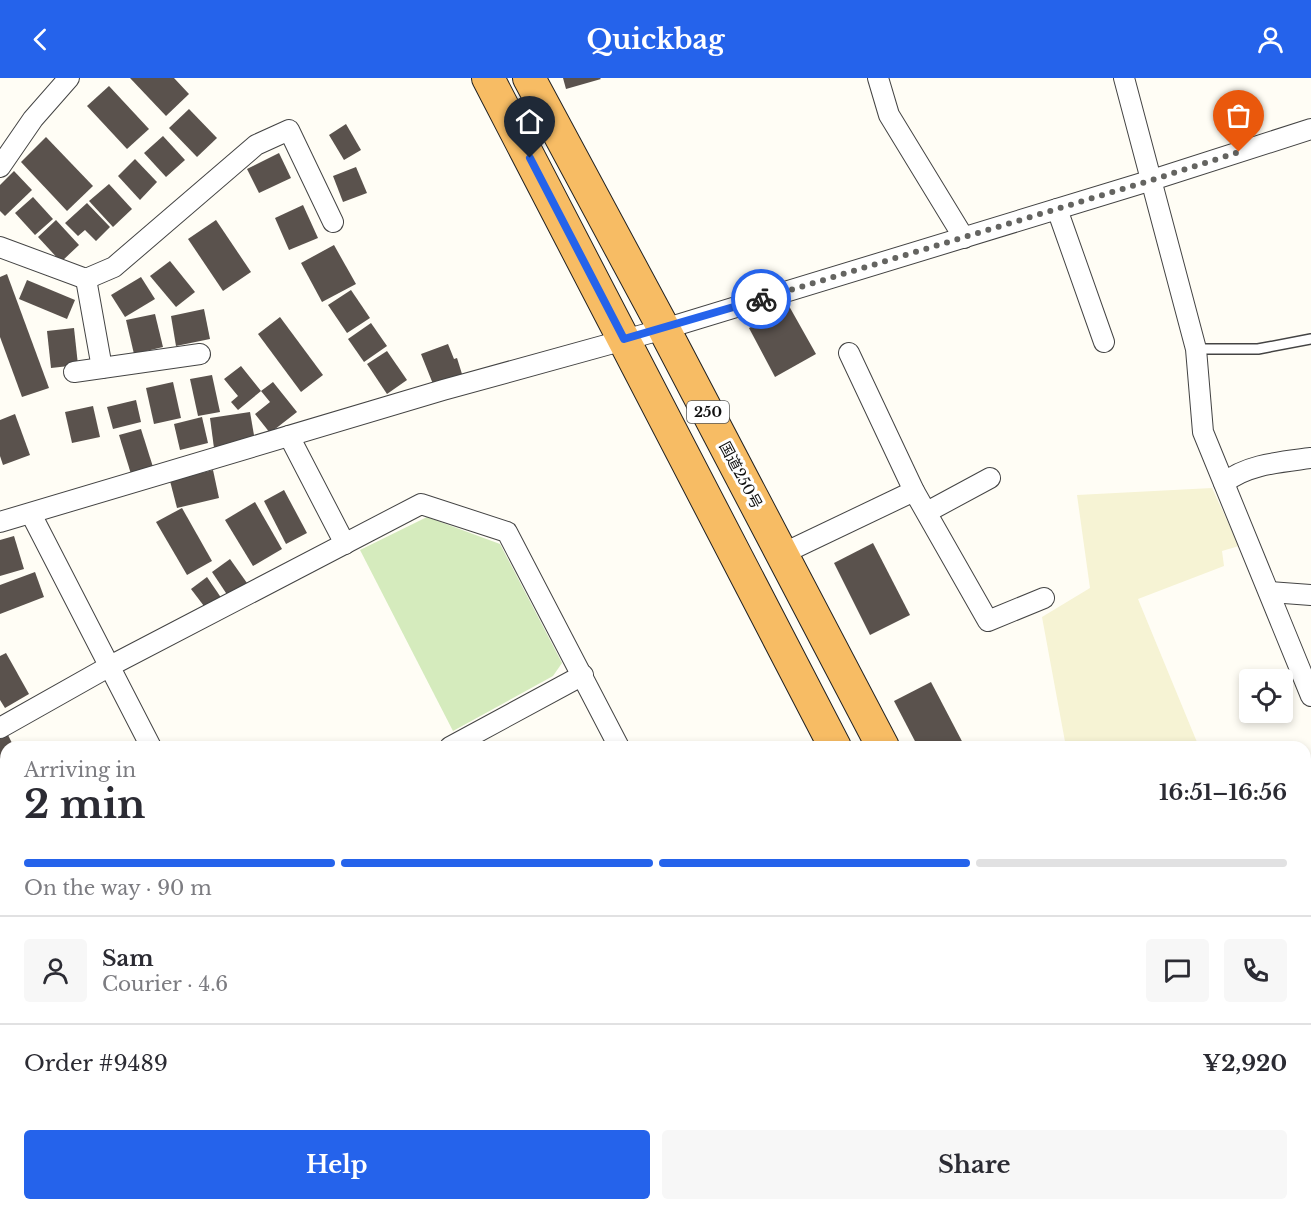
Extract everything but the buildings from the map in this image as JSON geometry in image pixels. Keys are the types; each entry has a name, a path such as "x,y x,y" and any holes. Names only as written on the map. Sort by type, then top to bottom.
{"highway":[{"name":"250","path":"488,78 832,741"},
{"name":"国道250号","path":"528,78 664,329 880,741"}],"street":[{"path":"0,167 33,119 69,78"},
{"path":"878,78 889,115 964,238"},
{"path":"1124,78 1196,349 1203,432 1311,696"},
{"path":"0,522 443,390 664,329 1311,129"},
{"path":"0,247 86,279 114,267 256,145 289,130 333,222"},
{"path":"1057,209 1104,342"},
{"path":"86,279 102,368"},
{"path":"849,352 914,491 988,621 1044,598"},
{"path":"74,372 200,354"},
{"path":"289,436 345,544"},
{"path":"1224,483 1236,473 1278,462 1311,458"},
{"path":"927,512 990,478"},
{"path":"782,554 914,491"},
{"path":"0,728 110,666 421,504 507,532 616,741"},
{"path":"31,514 148,741"},
{"path":"1269,592 1311,595"},
{"path":"461,741 583,675"}],"lane":[{"path":"1196,349 1258,349 1311,339"}],"shaded area":[{"path":"1212,488 1239,546 1222,551 1224,566 1138,599 1197,741 1065,741 1042,617 1090,588 1077,495"}],"green space":[{"path":"427,517 500,544 562,663 553,676 453,731 360,550"}],"way so far":[{"path":"761,299 1239,152"}],"route":[{"path":"530,158 624,339 761,299"}]}
